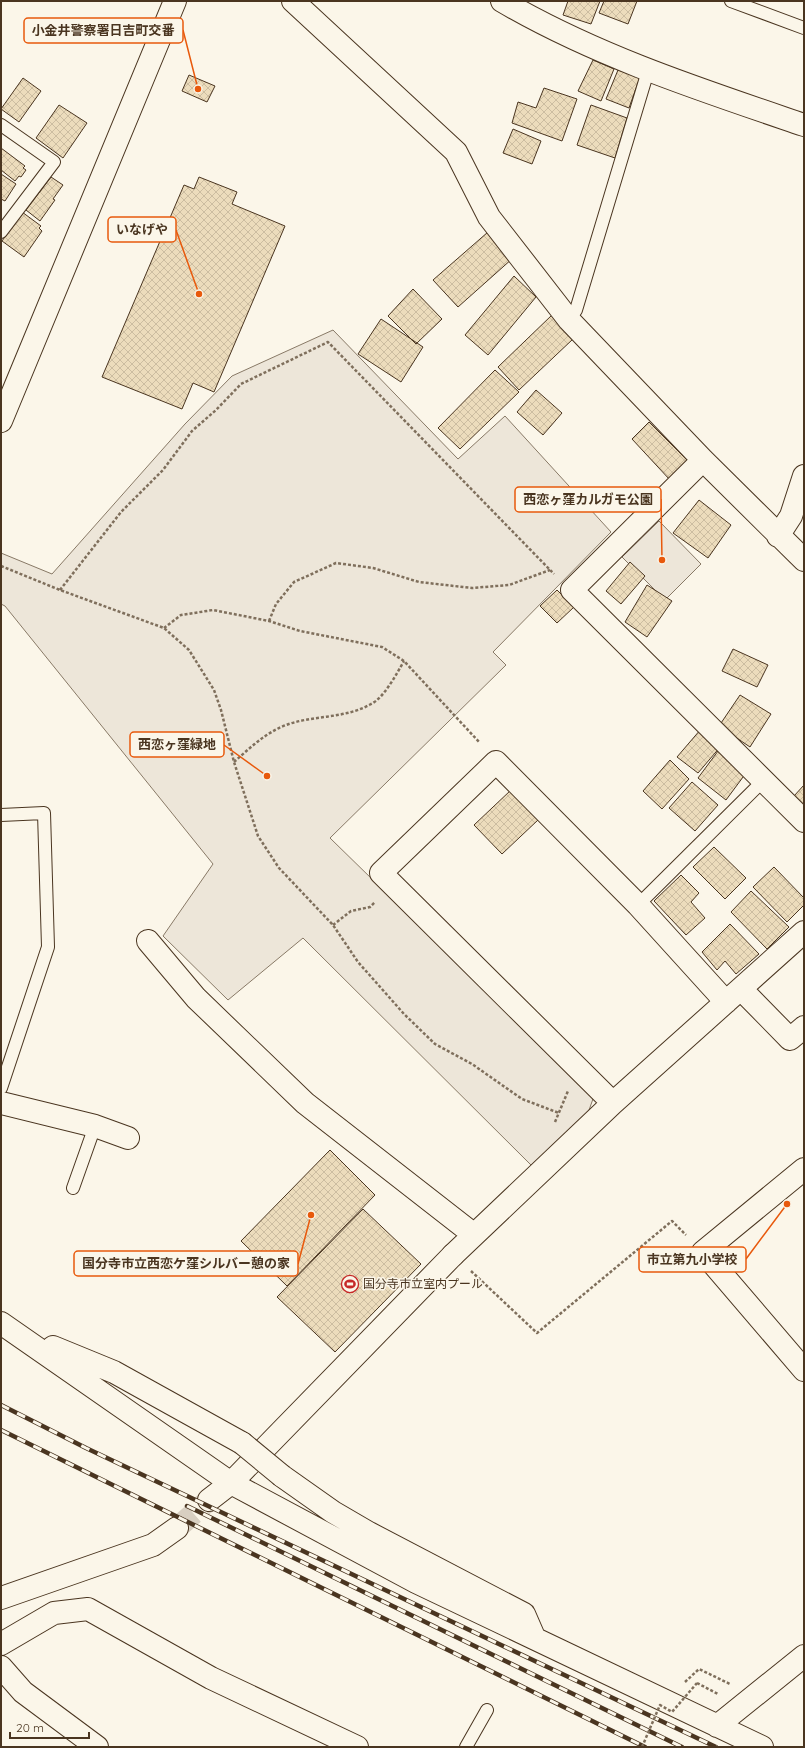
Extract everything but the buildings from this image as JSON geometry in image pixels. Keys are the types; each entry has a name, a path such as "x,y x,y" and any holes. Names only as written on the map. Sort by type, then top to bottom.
{"street":[{"path":"1,421 175,1"},
{"path":"293,1 456,152 489,217 570,320 703,460 778,536 804,560"},
{"path":"502,1 524,14 648,71 804,125"},
{"path":"703,460 572,590 804,821"},
{"path":"778,536 798,513 804,476"},
{"path":"613,1104 381,873 496,762 638,904 734,995 790,1039 804,1027"},
{"path":"209,1500 231,1483 473,1234 613,1104 804,932"},
{"path":"148,941 196,998 305,1103 473,1234"},
{"path":"1,1103 95,1126 128,1138"},
{"path":"804,1169 703,1252 804,1370"},
{"path":"9,1328 231,1483 416,1582 762,1747"},
{"path":"9,1328 114,1372 242,1443 282,1476 333,1512 524,1614 534,1637"},
{"path":"1,1598 153,1545 177,1528"},
{"path":"1,1644 54,1614 88,1609 210,1678 357,1747"},
{"path":"717,1726 804,1656"},
{"path":"1,1667 23,1692 98,1747"}],"lane":[{"path":"732,1 804,28"},
{"path":"570,320 576,310 648,71"},
{"path":"1,126 54,162 1,232"},
{"path":"638,904 763,781"},
{"path":"1,815 44,812 48,946 1,1088"},
{"path":"73,1188 95,1126"},
{"path":"466,1747 487,1710"}],"path":[{"path":"60,590 121,512 163,470 192,431 216,410 241,384 328,342 550,570 572,590"},
{"path":"269,621 276,604 294,582 336,563 373,568 419,582 472,588 509,585 550,570"},
{"path":"1,566 60,590 164,628 189,650 214,690 221,710 234,762 258,836 279,868 333,925 358,962 404,1014 435,1044 472,1064 522,1099 559,1113"},
{"path":"164,628 181,615 213,610 269,621 300,631 382,647 404,661 455,715 496,762"},
{"path":"234,762 262,738 286,725 341,715 372,704 388,686 404,661"},
{"path":"333,925 351,911 370,907 391,883"},
{"path":"554,1126 577,1067"},
{"path":"453,1255 537,1333 672,1221 703,1252"},
{"path":"682,1685 700,1669 736,1688"},
{"path":"642,1747 660,1705 672,1712 697,1683 724,1697"}],"shaded area":[{"path":"333,330 458,459 505,416 611,532 493,652 506,665 330,838 594,1096 588,1113 533,1167 303,938 228,1000 163,936 213,864 5,606 1,604 1,553 52,574 185,424 232,376"},
{"path":"659,521 701,564 665,600 622,557"}],"tunnel":[{"path":"177,1528 209,1500"}],"railway":[{"path":"1,1405 86,1448 716,1747"},
{"path":"1,1430 645,1747"},
{"path":"187,1506 682,1747"}],"place":[{"name":"小金井警察署日吉町交番","path":"198,89"},
{"name":"いなげや","path":"199,294"},
{"name":"西恋ヶ窪カルガモ公園","path":"662,560"},
{"name":"西恋ヶ窪緑地","path":"267,776"},
{"name":"市立第九小学校","path":"787,1204"},
{"name":"国分寺市立西恋ケ窪シルバー憩の家","path":"311,1215"},
{"name":"国分寺市立室内プール","path":"350,1284"}]}
